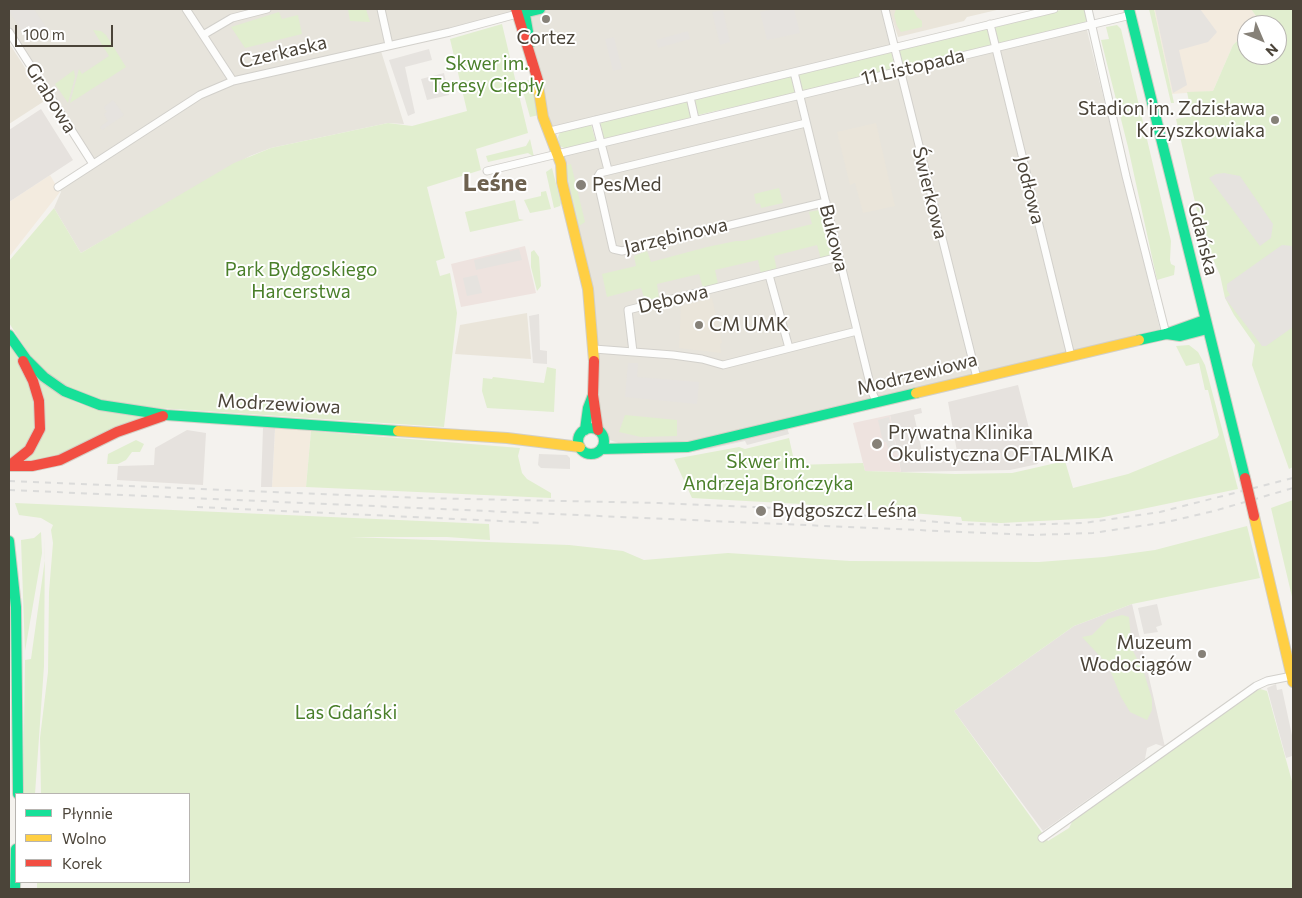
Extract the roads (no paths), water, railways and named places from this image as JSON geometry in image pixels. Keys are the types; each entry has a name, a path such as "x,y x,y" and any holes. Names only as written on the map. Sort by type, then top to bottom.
{"street":[{"path":"186,9 232,81"},
{"path":"203,35 232,18 267,9"},
{"path":"381,9 390,45"},
{"name":"Czerkaska","path":"58,187 200,95 232,81 390,45 521,11 540,9"},
{"name":"Świerkowa","path":"885,9 977,378"},
{"name":"11 Listopada","path":"550,131 1054,9"},
{"path":"1088,9 1126,176 1172,335"},
{"path":"521,11 533,68 550,115 550,131 556,154 561,164 562,182 588,289 594,349 593,395 601,434 601,449 592,454 585,452 580,447 588,408 593,395"},
{"name":"11 Listopada","path":"487,171 996,48 1092,24 1130,12"},
{"name":"Gdańska","path":"1130,12 1293,679"},
{"name":"Jodłowa","path":"990,24 1071,356"},
{"name":"Grabowa","path":"9,32 93,164"},
{"name":"Bukowa","path":"794,72 872,392 877,403"},
{"path":"690,97 695,120"},
{"path":"595,120 608,170 806,123"},
{"name":"Jarzębinowa","path":"608,170 600,173 597,178 616,251 826,202"},
{"name":"Dębowa","path":"633,352 628,310 839,257"},
{"path":"769,275 789,348"},
{"name":"Modrzewiowa","path":"601,449 688,447 1071,356 1172,335 1180,327 1206,325"},
{"path":"594,349 702,359 722,365 857,331"},
{"path":"10,337 44,377 64,391 100,405 166,414"},
{"name":"Modrzewiowa","path":"9,466 29,450 37,437 41,421 39,401 33,381 10,337"},
{"name":"Modrzewiowa","path":"9,466 32,466 60,460 117,432 166,414 557,443 580,447"},
{"path":"582,433 601,434"},
{"name":"Modrzewiowa","path":"557,443 582,433"},
{"name":"Modrzewiowa","path":"601,434 635,449"},
{"path":"9,542 16,606 18,793"},
{"path":"1042,838 1256,686 1267,681 1293,679"}],"railway":[{"path":"9,481 420,498 659,503 776,508 961,524 1013,525 1084,523 1160,512 1293,478"},
{"path":"9,490 1031,535 1093,533 1167,522 1214,511 1293,488"},
{"path":"197,507 543,523"}],"place":[{"name":"Cortez","path":"546,19"},
{"name":"Stadion im. Zdzisława Krzyszkowiaka","path":"1275,120"},
{"name":"PesMed","path":"581,185"},
{"name":"CM UMK","path":"699,325"},
{"name":"Prywatna Klinika Okulistyczna OFTALMIKA","path":"877,444"},
{"name":"Bydgoszcz Leśna","path":"761,511"},
{"name":"Muzeum Wodociągów","path":"1202,654"}],"district":[{"name":"Leśne","path":"495,183"}],"park label":[{"name":"Skwer im. Teresy Ciepły","path":"487,75"},
{"name":"Park Bydgoskiego Harcerstwa","path":"301,281"},
{"name":"Skwer im. Andrzeja Brończyka","path":"768,473"},
{"name":"Las Gdański","path":"346,713"}]}
